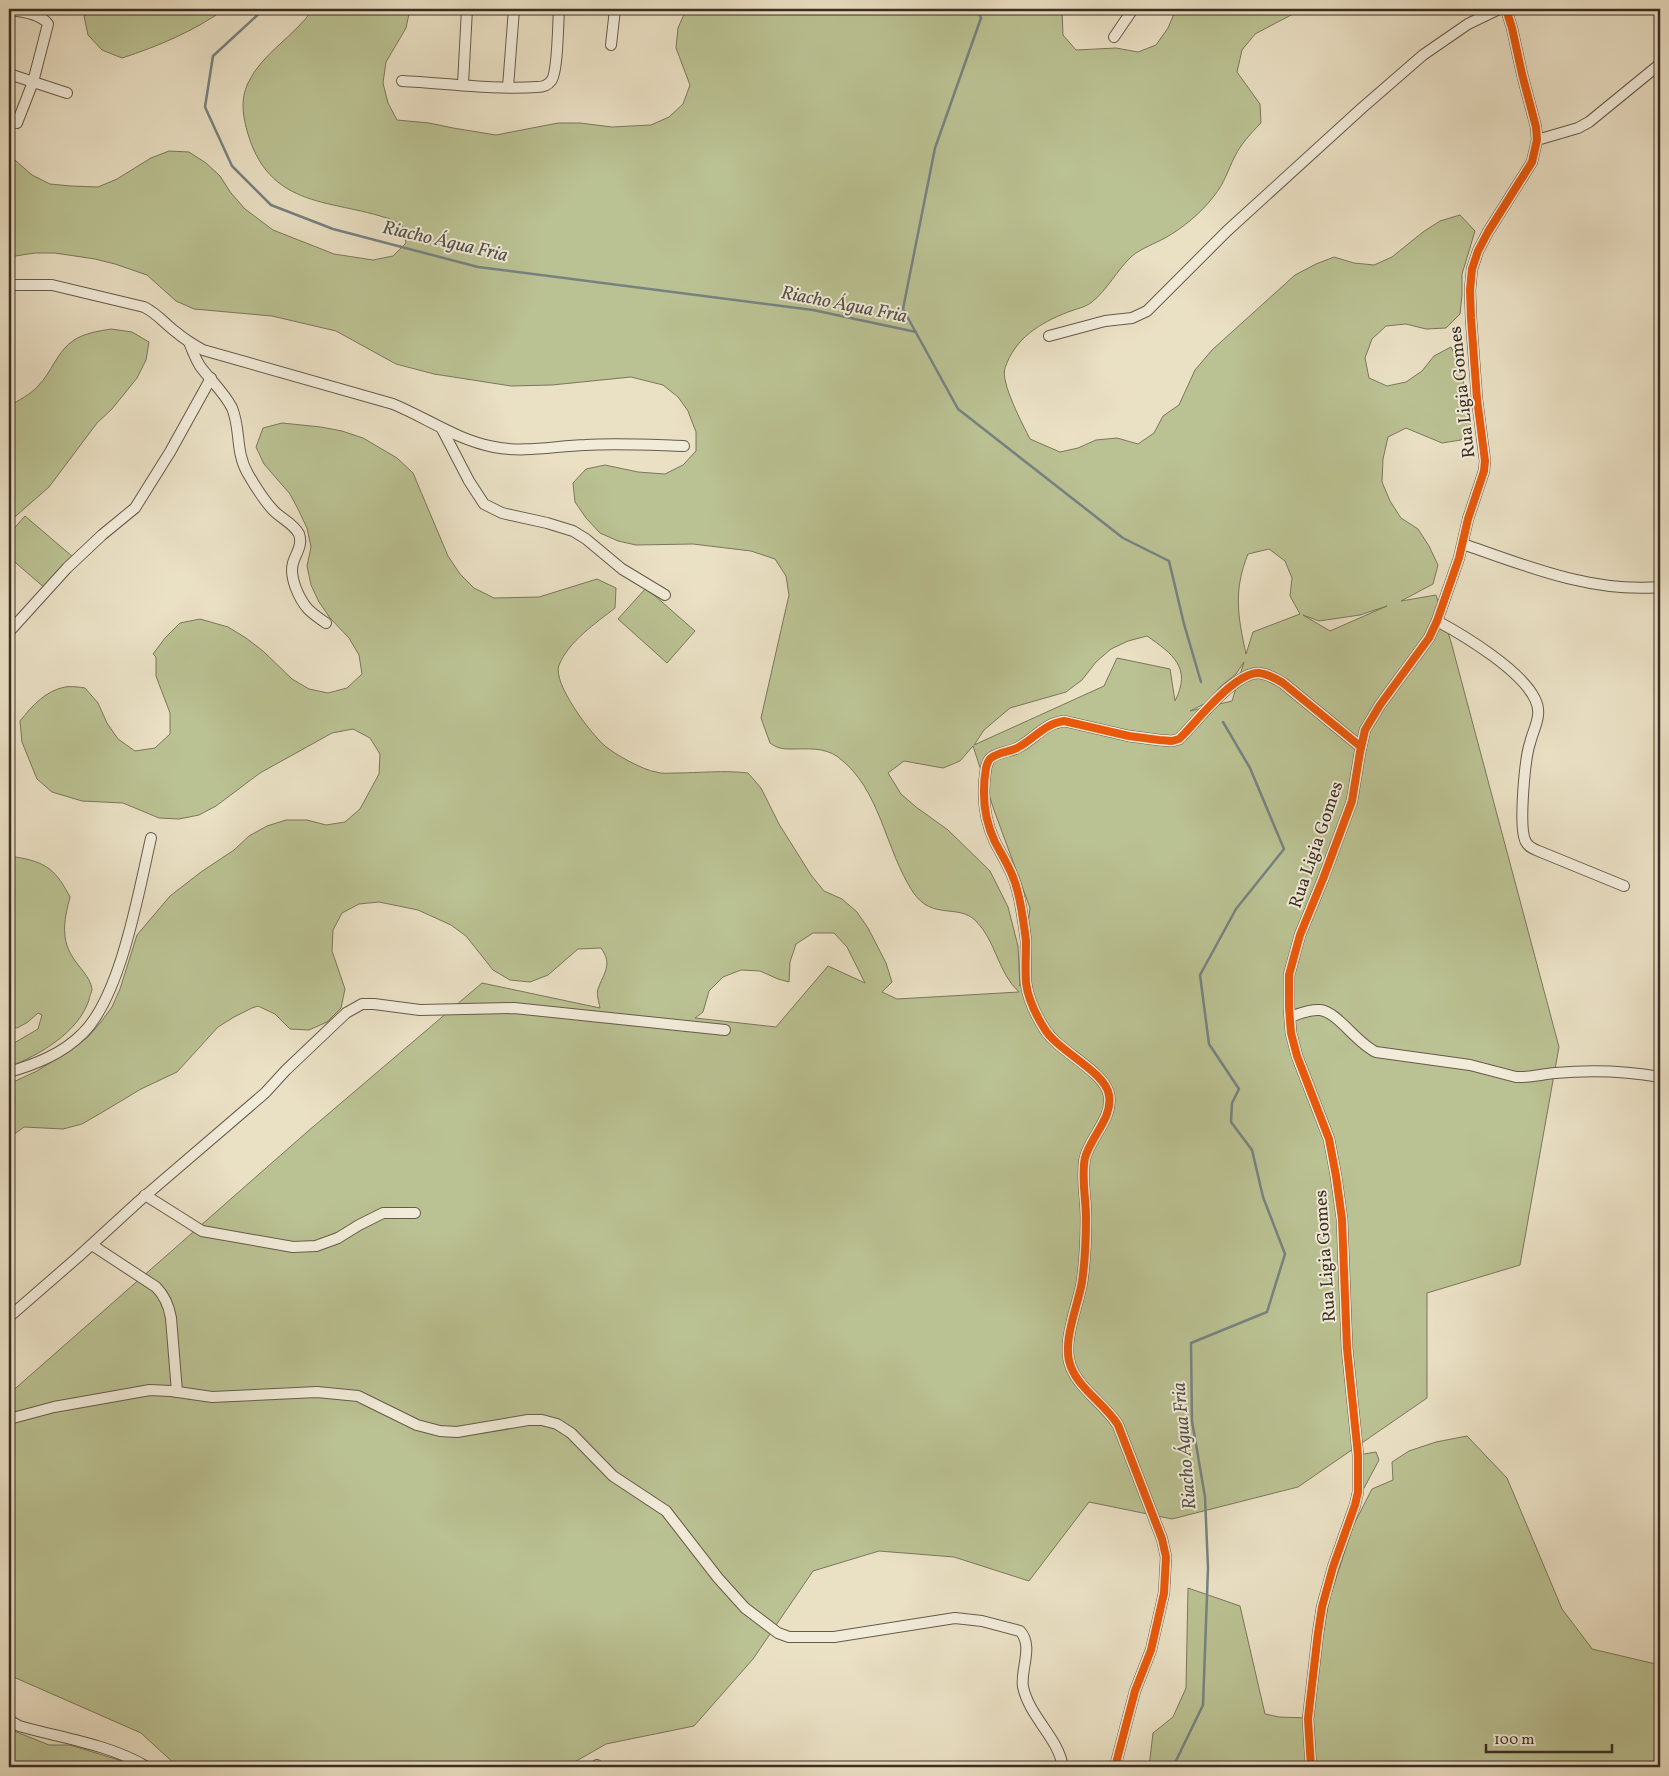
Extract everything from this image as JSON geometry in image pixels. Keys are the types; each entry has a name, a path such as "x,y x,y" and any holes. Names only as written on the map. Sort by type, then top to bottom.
{"street":[{"path":"463,84 468,9"},
{"path":"508,87 514,9"},
{"path":"402,81 508,87 539,87 546,85 552,81 555,71 559,9"},
{"path":"611,45 615,9"},
{"path":"1114,37 1132,9"},
{"path":"1049,336 1105,321 1132,318 1147,311 1227,231 1416,61 1454,32 1499,9"},
{"name":"Rua Ligia Gomes","path":"1311,1767 1308,1718 1318,1633 1322,1607 1333,1567 1358,1492 1358,1455 1347,1348 1342,1219 1336,1176 1329,1139 1297,1056 1291,1033 1289,975 1300,935 1336,847 1352,801 1365,730 1380,705 1429,638 1437,621 1463,544 1468,519 1484,471 1485,461 1470,318 1472,269 1478,251 1488,232 1532,162 1537,140 1536,127 1506,9"},
{"path":"9,10 36,17 48,24 33,82 18,123"},
{"path":"1537,140 1578,128 1589,122 1660,64"},
{"path":"9,74 67,93"},
{"path":"9,285 52,285 144,307 156,312 175,331 203,350 393,404 469,441 494,448 517,450 588,444 684,446"},
{"path":"189,342 195,357 226,397 234,416 241,459 247,474 274,512 289,522 298,532 300,540 299,549 292,571 294,580 307,608 326,623"},
{"path":"9,632 67,568 102,535 135,508 170,452 210,378"},
{"path":"442,429 469,481 484,504 502,513 573,531 600,549 622,569 665,595"},
{"path":"1463,544 1521,565 1597,584 1627,589 1660,587"},
{"path":"1437,621 1496,658 1525,684 1535,698 1539,708 1528,749 1523,813 1523,834 1526,842 1530,847 1541,852 1624,886"},
{"path":"1115,1767 1135,1691 1151,1650 1164,1593 1166,1557 1162,1539 1118,1425 1111,1414 1077,1377 1068,1355 1070,1335 1082,1282 1084,1260 1086,1217 1084,1168 1086,1156 1107,1115 1109,1095 1106,1086 1097,1075 1045,1031 1033,1006 1026,984 1026,942 1018,892 1010,868 995,841 986,814 986,768 988,761 992,757 1023,745 1054,722 1064,721 1129,736 1172,741 1179,739 1233,684 1244,677 1257,673 1269,675 1283,683 1361,747"},
{"path":"9,1072 38,1062 67,1047 84,1033 96,1017 122,956 151,838"},
{"path":"9,1317 92,1245 145,1195 265,1093 286,1070 346,1013 362,1004 420,1010 514,1008 725,1030"},
{"path":"1290,1018 1309,1011 1325,1011 1334,1016 1359,1041 1376,1052 1470,1065 1516,1077 1523,1078 1555,1073 1580,1072 1621,1073 1660,1077"},
{"path":"145,1195 202,1231 292,1247 316,1246 338,1238 359,1225 383,1214 415,1213"},
{"path":"92,1245 156,1287 163,1294 169,1307 171,1318 177,1392"},
{"path":"9,1419 54,1407 150,1390 212,1397 317,1392 358,1396 416,1425 440,1431 457,1432 528,1420 542,1420 557,1424 571,1433 614,1476 666,1512 718,1578 745,1608 778,1633 789,1637 834,1637 955,1618 982,1621 1020,1631 1025,1638 1023,1686 1028,1703 1054,1744 1063,1767"},
{"path":"9,1720 19,1726 107,1750 147,1767"}],"green space":[{"path":"95,9 225,9 176,37 122,58 102,50 88,35 84,16"},
{"path":"313,9 410,9 406,28 386,62 383,83 388,103 397,120 429,123 496,135 558,123 580,123 612,127 651,125 669,117 683,104 690,85 676,48 678,28 685,12 693,9 1062,9 1063,35 1076,50 1116,48 1138,52 1156,45 1168,28 1176,9 1296,9 1293,14 1255,34 1242,50 1237,72 1260,104 1261,123 1240,147 1214,196 1198,214 1179,229 1132,256 1092,302 1048,321 1030,333 1009,357 1004,374 1013,403 1030,439 1060,452 1078,448 1096,440 1117,438 1138,444 1154,433 1163,416 1179,405 1195,370 1212,350 1295,275 1334,257 1354,263 1374,265 1392,257 1440,221 1460,215 1475,231 1462,274 1460,314 1446,328 1426,329 1406,324 1386,326 1372,339 1365,358 1369,378 1387,386 1406,382 1422,371 1434,356 1451,347 1459,364 1471,423 1461,440 1442,443 1406,428 1388,437 1383,459 1382,482 1390,501 1401,518 1418,529 1438,565 1433,584 1401,601 1436,595 1451,642 1559,1047 1520,1265 1427,1293 1427,1398 1298,1487 1172,1519 1089,1502 1029,1581 954,1557 879,1551 813,1571 753,1659 694,1726 606,1744 566,1767 178,1767 141,1733 9,1675 9,1394 307,1132 482,983 600,1008 597,991 607,964 605,954 601,948 578,949 548,975 530,982 510,980 493,970 466,936 451,925 418,910 379,902 359,904 342,913 333,930 332,951 345,989 341,1008 327,1022 309,1030 290,1029 275,1014 258,1006 252,1008 218,1027 177,1072 141,1089 82,1124 63,1129 24,1127 9,1138 9,1084 37,1071 72,1049 88,1037 101,1022 112,1007 120,989 137,935 170,896 234,850 249,836 267,826 286,820 307,820 326,825 345,822 360,809 379,774 380,754 370,738 353,729 332,733 260,773 216,806 199,815 179,819 159,818 123,803 82,801 52,792 37,779 22,742 20,721 29,710 51,692 65,687 72,687 85,688 98,703 107,723 118,739 135,751 155,748 170,734 170,713 156,676 156,657 153,654 180,623 200,619 228,627 246,638 263,651 292,679 309,689 328,693 347,688 362,674 359,655 349,638 330,618 319,602 311,585 307,566 311,547 307,528 290,494 264,464 256,447 263,428 282,423 342,431 363,438 397,458 413,473 448,556 460,574 474,588 494,598 539,597 597,579 616,588 615,608 576,640 563,656 558,673 561,684 574,708 599,740 610,750 630,762 658,773 748,773 761,788 779,824 811,875 824,891 842,899 857,912 868,928 886,963 892,982 882,992 897,999 1019,992 1006,976 988,938 976,921 961,913 928,906 920,901 913,892 896,858 873,803 864,786 852,770 838,757 827,752 816,749 783,749 770,743 761,718 789,595 786,576 775,559 751,551 693,544 636,545 618,541 600,533 575,502 573,483 586,469 605,465 638,472 665,474 683,465 696,451 696,432 688,411 678,397 663,385 631,377 552,385 511,386 434,374 396,364 336,331 272,316 194,309 176,301 147,275 115,264 55,253 35,253 9,257 9,155 32,175 50,184 98,187 117,179 151,158 169,151 189,152 206,163 220,176 245,209 273,230 334,254 373,260 393,256 406,243 402,224 379,216 312,199 291,191 274,178 259,160 248,134 243,108 245,89 248,83 254,72 270,54 306,19","holes":["1269,549 1285,561 1292,578 1290,596 1300,614 1253,632 1246,654 1238,604 1240,580 1248,554","1387,606 1330,631 1303,615 1319,621 1360,615","1147,636 1172,656 1177,663 1181,679 1180,689 1175,701 1170,669 1117,658 1104,686 974,745 984,730 1010,708 1066,692 1082,680 1096,662 1111,649 1128,641","1244,662 1232,701 1190,711 1208,702 1220,687 1236,674","973,746 1030,908 1020,986 1018,946 1008,907 990,871 948,830 901,794 888,773 904,761 943,768 960,761","813,933 834,933 847,947 865,983 828,966 776,1027 695,1018 703,1012 709,991 723,977 741,970 760,971 789,982 790,962 796,944"]},
{"path":"111,329 132,332 149,342 146,360 137,378 112,409 97,423 49,487 9,522 9,406 35,389 63,350 74,340 87,334"},
{"path":"25,516 73,557 46,589 9,557 9,534"},
{"path":"646,588 695,631 667,663 618,619"},
{"path":"9,856 39,863 53,872 64,887 70,897 65,919 66,942 72,956 89,980 92,989 84,1012 67,1033 45,1049 9,1067 9,1046 38,1029 42,1015 38,1013 28,1022 17,1028 9,1026"},
{"path":"1467,1436 1507,1478 1562,1609 1592,1649 1660,1665 1660,1767 1149,1767 1153,1733 1173,1717 1186,1688 1188,1588 1240,1606 1265,1714 1279,1717 1308,1718 1329,1600 1353,1526 1372,1489 1393,1480 1392,1462 1409,1451 1436,1442"},
{"path":"1376,1452 1379,1460 1355,1505 1358,1455"},
{"path":"9,1729 49,1745 70,1745 122,1761 131,1767 9,1767"}],"waterway":[{"name":"Riacho Água Fria","path":"264,9 213,56 205,107 232,166 271,205 333,229 478,267 813,310 916,332"},
{"name":"Riacho Água Fria","path":"977,9 981,18 935,148 903,309 958,409 1123,538 1169,561 1184,624 1201,682"},
{"name":"Riacho Água Fria","path":"1173,1767 1203,1705 1208,1568 1205,1497 1192,1421 1191,1343 1267,1312 1285,1254 1263,1197 1252,1150 1231,1122 1232,1103 1239,1089 1209,1044 1200,975 1236,909 1284,849 1250,768 1223,722"}],"cycle path":[{"path":"1311,1767 1308,1719 1318,1633 1322,1607 1333,1567 1358,1492 1358,1455 1347,1348 1342,1219 1336,1176 1329,1139 1297,1056 1291,1033 1289,975 1300,935 1352,801 1365,730 1380,705 1429,638 1437,621 1459,558 1468,519 1484,471 1485,461 1477,399 1471,318 1470,290 1472,269 1478,251 1488,232 1532,162 1537,140 1536,127 1506,9"},
{"path":"1115,1767 1135,1691 1151,1650 1164,1593 1166,1557 1162,1539 1118,1425 1113,1417 1080,1383 1068,1357 1071,1324 1082,1282 1085,1258 1085,1158 1105,1119 1108,1111 1109,1095 1106,1086 1099,1078 1050,1036 1030,1001 1026,983 1026,941 1022,911 1011,873 988,824 984,796 986,768 989,760 994,756 1017,748 1050,725 1064,721 1129,736 1172,741 1179,739 1229,687 1250,675 1259,673 1271,676 1283,683 1361,747"}]}
